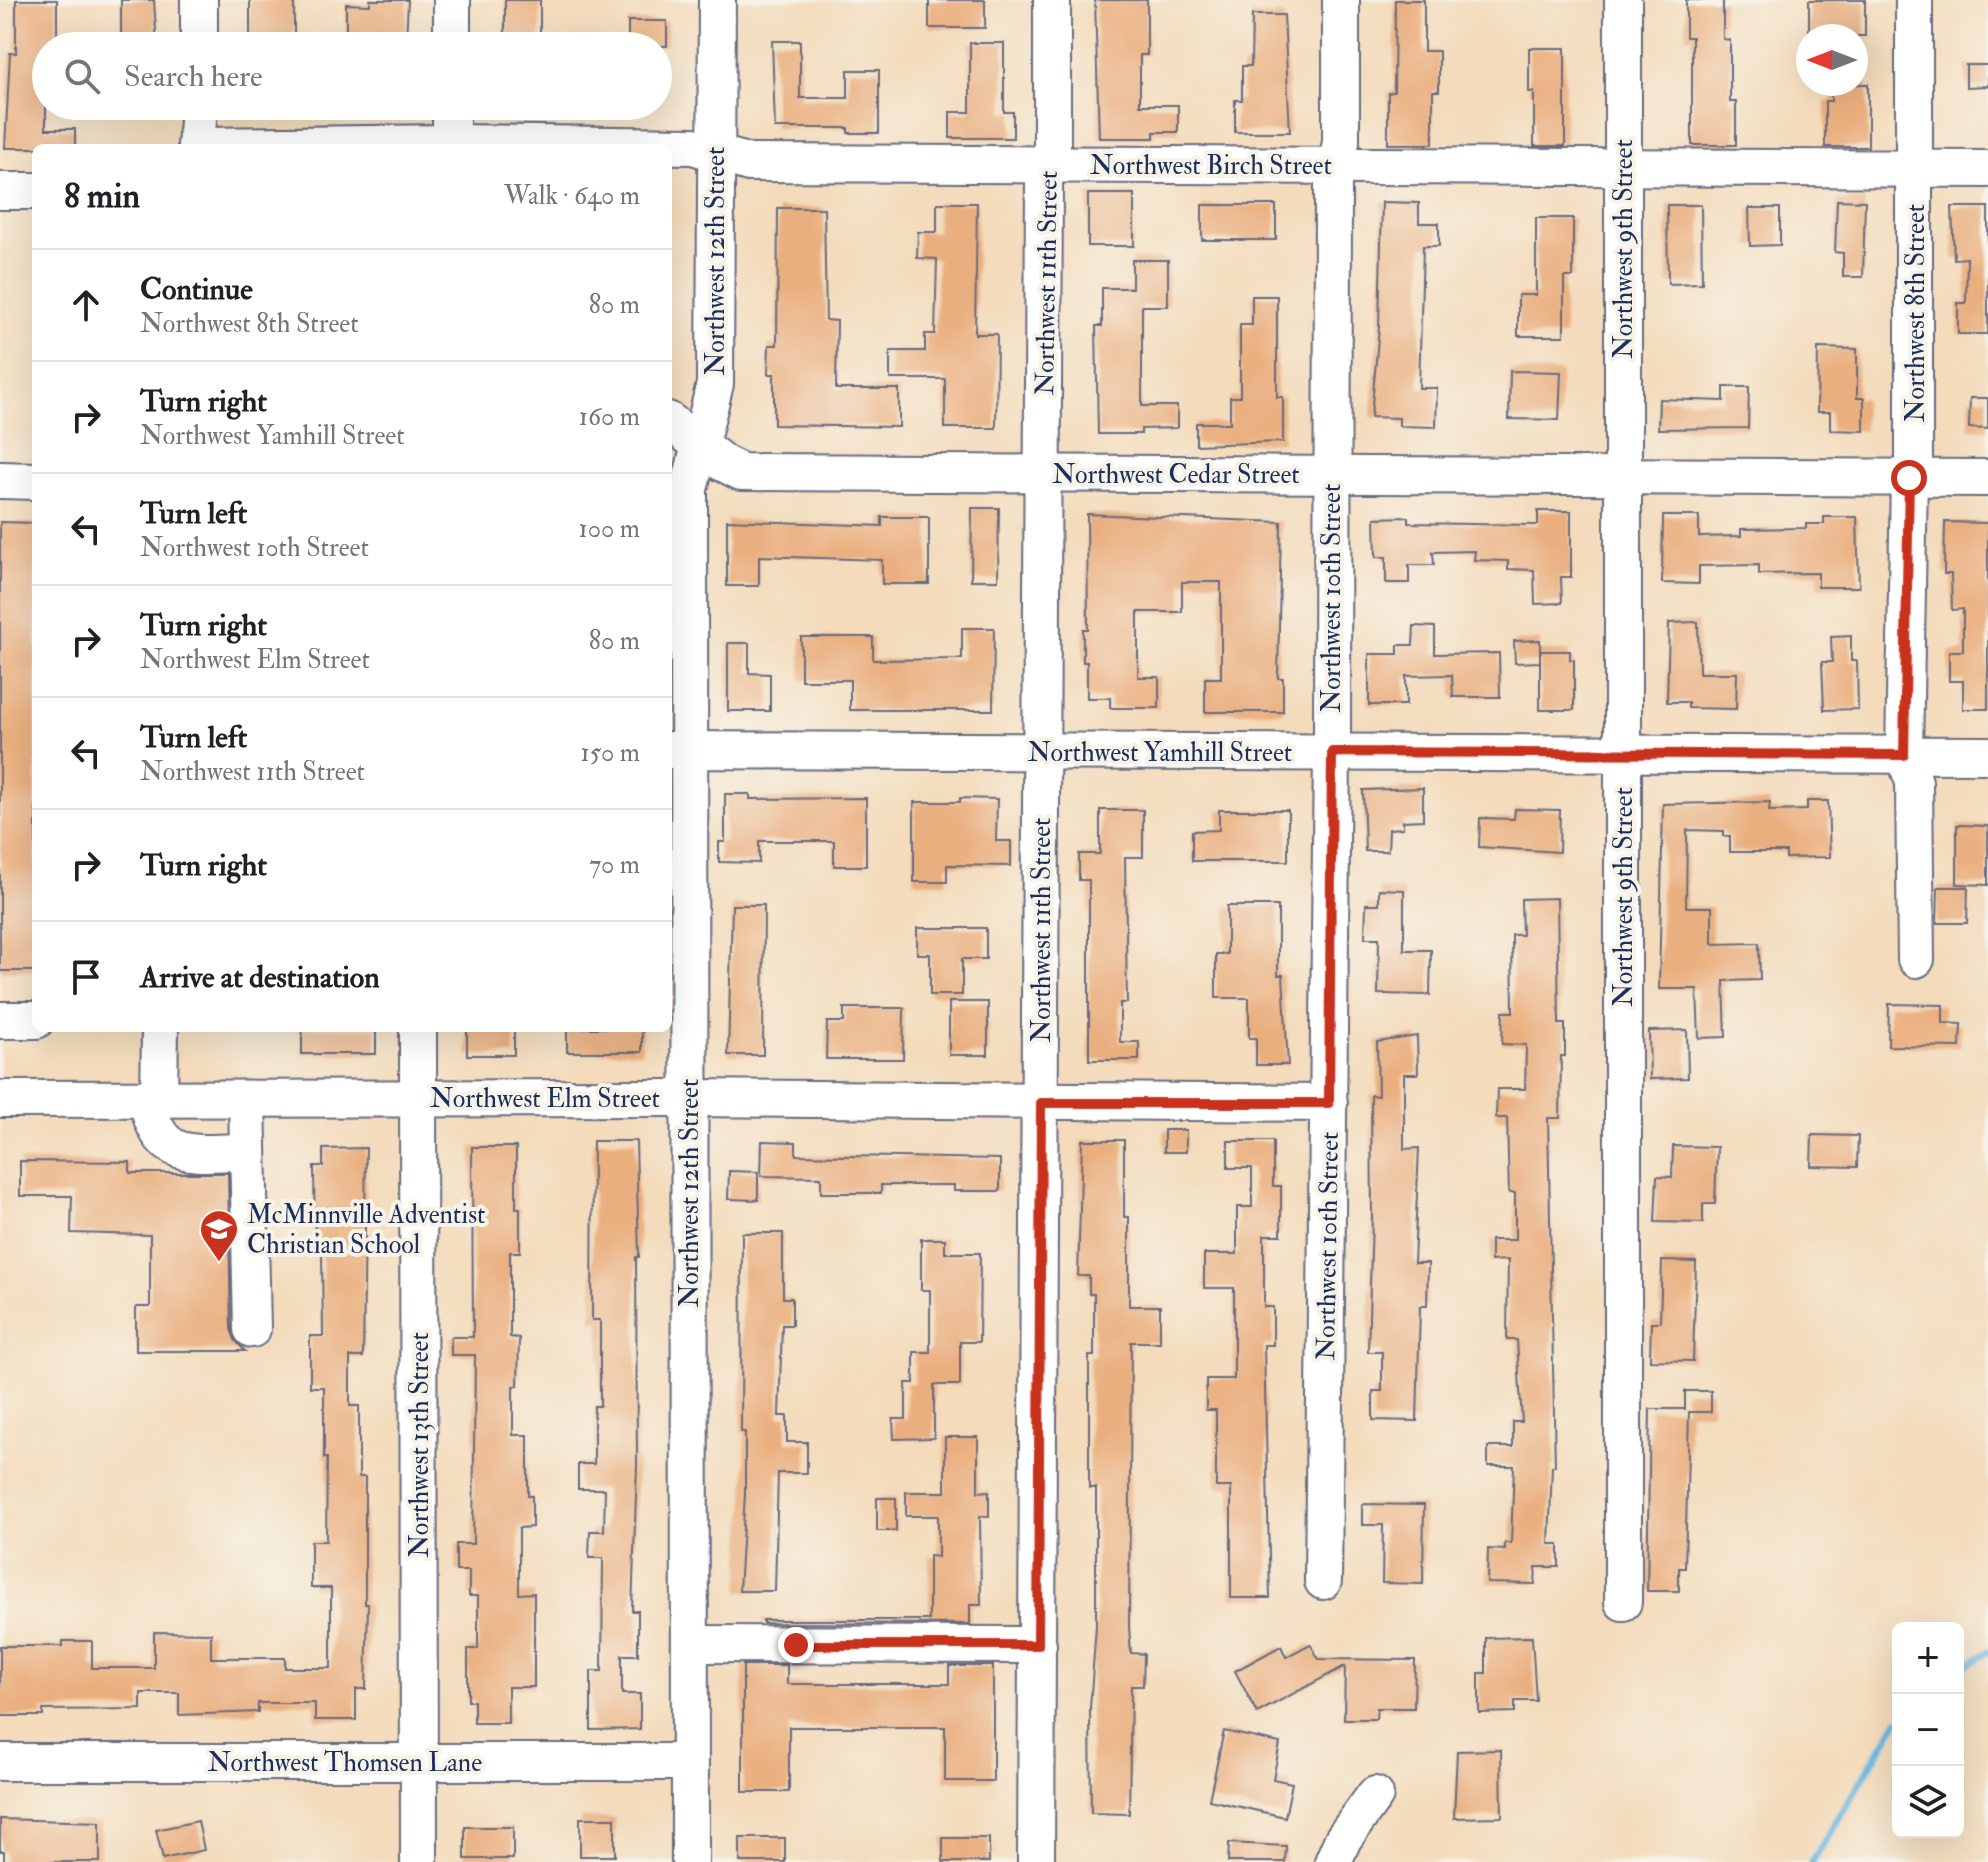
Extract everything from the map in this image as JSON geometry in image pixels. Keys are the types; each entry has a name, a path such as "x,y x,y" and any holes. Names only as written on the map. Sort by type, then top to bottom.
{"street":[{"path":"199,0 199,32"},
{"path":"452,0 452,32"},
{"name":"Northwest 12th Street","path":"690,1862 689,1098 679,750 689,489 715,384 717,0"},
{"name":"Northwest 11th Street","path":"1036,1862 1044,178 1052,150 1052,0"},
{"name":"Northwest 10th Street","path":"1323,1581 1332,752 1333,182 1341,142 1341,0"},
{"name":"Northwest 9th Street","path":"1623,0 1623,1602"},
{"name":"Northwest 8th Street","path":"1914,0 1914,462 1909,478 1904,755 1914,782 1916,959"},
{"path":"196,144 198,120"},
{"path":"451,120 451,143"},
{"name":"Northwest Birch Street","path":"387,144 532,144"},
{"name":"Northwest Birch Street","path":"672,146 693,146 749,163 1988,169"},
{"path":"0,191 32,191"},
{"name":"Northwest Cedar Street","path":"672,423 723,463 741,472 1988,478"},
{"path":"0,480 32,481"},
{"name":"Northwest Yamhill Street","path":"679,750 1988,755"},
{"path":"0,1020 32,1020"},
{"path":"160,1032 153,1100 158,1137 174,1150 248,1152"},
{"name":"Northwest 13th Street","path":"418,1032 419,1862"},
{"name":"Northwest Elm Street","path":"0,1099 689,1098 1329,1103"},
{"path":"247,1099 252,1329"},
{"path":"690,1644 1038,1645"},
{"name":"Northwest Thomsen Lane","path":"0,1762 690,1762"},
{"path":"1333,1862 1343,1839 1375,1795"}],"building":[{"path":"16,0 57,0 57,32 32,32 32,120 46,120 46,129 75,129 75,144 32,144 32,148 5,148 10,53 16,53"},
{"path":"121,0 154,0 156,32 121,32"},
{"path":"250,0 294,0 294,32 250,32"},
{"path":"370,0 408,0 406,32 346,32 346,4 370,5"},
{"path":"505,0 540,0 540,32 505,32"},
{"path":"929,0 985,0 985,28 929,28"},
{"path":"1095,0 1147,0 1147,55 1140,55 1140,105 1178,105 1178,132 1154,132 1154,138 1099,138"},
{"path":"1395,0 1424,0 1424,51 1439,51 1439,91 1433,91 1433,144 1388,144 1388,93 1394,92"},
{"path":"1686,0 1723,0 1723,39 1730,40 1730,102 1736,102 1736,145 1692,145 1692,37 1686,37"},
{"path":"1809,0 1865,0 1865,24 1809,24"},
{"path":"1252,15 1284,15 1290,132 1235,132 1235,100 1242,100 1242,66 1251,66"},
{"path":"628,21 667,21 667,32 628,32"},
{"path":"772,41 800,41 800,98 848,98 848,70 879,70 879,133 848,133 848,128 775,128"},
{"path":"970,43 1004,43 1004,112 1013,112 1013,138 950,138 950,112 970,112"},
{"path":"1529,48 1565,48 1565,146 1534,146 1534,92 1529,92"},
{"path":"1966,65 1988,65 1988,86 1966,87"},
{"path":"1831,96 1868,96 1868,147 1825,147 1825,101 1831,101"},
{"path":"1088,194 1134,194 1134,246 1088,246"},
{"path":"1837,200 1865,201 1863,277 1843,277 1843,253 1835,252"},
{"path":"1382,202 1419,203 1419,223 1439,223 1439,246 1423,246 1419,388 1437,388 1436,427 1399,426 1399,418 1371,417 1379,327"},
{"path":"937,203 977,203 975,334 997,334 996,428 945,428 945,379 890,379 890,351 925,351 925,334 935,334 937,259 917,258 918,232 937,232"},
{"path":"1202,205 1276,205 1276,240 1202,240"},
{"path":"1667,205 1701,205 1702,283 1668,284"},
{"path":"1952,207 1988,207 1988,334 1958,334 1958,303 1966,303 1967,258 1954,259"},
{"path":"778,208 824,208 826,320 837,321 836,389 899,389 899,427 774,425 774,374 768,374 769,345 777,345"},
{"path":"1749,208 1780,208 1780,245 1750,246"},
{"path":"1536,218 1573,218 1573,277 1564,277 1564,336 1518,336 1518,295 1536,295"},
{"path":"1132,260 1168,260 1168,306 1142,306 1142,406 1177,406 1177,428 1141,429 1141,434 1098,434 1096,326 1102,326 1102,288 1132,288"},
{"path":"1252,296 1277,296 1277,397 1283,397 1283,442 1196,445 1196,423 1230,423 1230,397 1240,397 1240,325 1252,325"},
{"path":"1818,348 1857,349 1857,398 1864,398 1864,431 1830,430 1830,412 1817,412"},
{"path":"1510,371 1561,372 1559,420 1509,419"},
{"path":"1724,387 1749,387 1748,428 1658,429 1659,399 1724,401"},
{"path":"1970,398 1988,398 1988,429 1969,428"},
{"path":"972,508 999,508 998,580 971,580"},
{"path":"1538,511 1571,511 1571,577 1561,577 1562,603 1535,604 1534,570 1508,569 1508,561 1474,560 1475,551 1433,552 1434,565 1409,565 1409,583 1386,583 1386,557 1376,557 1375,518 1408,517 1408,523 1538,525"},
{"path":"1087,514 1281,522 1278,678 1283,678 1283,712 1205,712 1205,678 1221,678 1221,582 1182,582 1182,612 1138,612 1138,677 1159,677 1159,708 1110,708 1110,698 1087,698 1083,629 1088,629"},
{"path":"1663,516 1699,516 1699,537 1741,536 1741,529 1806,528 1806,524 1824,524 1824,517 1857,517 1859,587 1818,587 1818,573 1759,574 1759,565 1699,566 1699,584 1662,583"},
{"path":"882,517 929,517 929,584 882,584 882,560 759,556 759,586 727,586 727,520 882,526"},
{"path":"0,522 32,523 32,971 0,971"},
{"path":"1945,522 1988,523 1988,709 1963,709 1963,681 1949,681 1949,651 1963,651 1963,609 1952,610 1951,574 1944,574"},
{"path":"1698,622 1699,673 1737,673 1736,709 1688,708 1688,702 1667,702 1669,623"},
{"path":"1414,626 1435,627 1435,654 1499,653 1500,697 1453,697 1452,675 1406,676 1406,705 1369,705 1369,654 1398,654 1398,645 1413,645"},
{"path":"962,628 994,628 993,710 850,710 850,680 801,680 801,637 873,637 873,660 962,659"},
{"path":"1851,636 1851,661 1857,661 1858,709 1824,710 1822,662 1832,662 1831,637"},
{"path":"1540,640 1540,662 1515,663 1514,641"},
{"path":"728,643 749,643 749,673 770,674 770,711 728,711"},
{"path":"1540,651 1570,651 1570,660 1574,660 1574,710 1540,710"},
{"path":"1423,788 1423,820 1403,821 1403,828 1389,829 1388,851 1365,851 1363,790"},
{"path":"725,794 750,794 750,799 866,798 866,866 834,866 834,841 759,841 759,863 719,862 719,842 725,842"},
{"path":"960,798 997,799 996,841 1011,841 1011,866 947,865 947,882 914,882 914,802 960,802"},
{"path":"1807,801 1828,801 1830,857 1786,858 1786,852 1730,852 1730,836 1724,836 1724,831 1687,830 1686,907 1712,907 1712,944 1759,943 1760,980 1724,981 1726,1037 1699,1038 1697,989 1659,989 1663,804 1770,802 1769,811 1807,810"},
{"path":"1515,809 1560,810 1559,852 1479,847 1480,818 1514,819"},
{"path":"1100,810 1143,810 1143,857 1125,857 1127,1003 1120,1003 1120,1042 1139,1042 1139,1060 1089,1060 1089,880 1079,880 1079,854 1100,854"},
{"path":"1219,810 1288,810 1288,861 1192,861 1192,831 1219,830"},
{"path":"1957,825 1988,826 1988,885 1957,884"},
{"path":"1938,887 1968,887 1967,923 1937,923"},
{"path":"1379,889 1404,890 1404,950 1431,950 1430,995 1378,994 1379,938 1365,938 1366,904 1379,904"},
{"path":"1557,898 1559,1024 1565,1024 1565,1056 1561,1056 1560,1118 1548,1118 1555,1466 1552,1466 1549,1544 1559,1544 1559,1567 1536,1567 1535,1584 1487,1583 1488,1549 1505,1550 1505,1543 1511,1543 1514,1466 1488,1466 1488,1447 1513,1447 1513,1422 1522,1422 1517,1340 1507,1340 1508,1260 1491,1261 1491,1240 1515,1240 1515,1193 1509,1193 1507,1118 1496,1118 1497,1089 1525,1089 1526,1045 1502,1044 1503,1012 1513,1012 1512,935 1522,935 1521,899"},
{"path":"732,905 764,905 763,1055 728,1055"},
{"path":"1227,906 1278,906 1278,975 1283,975 1288,1065 1256,1065 1256,1038 1249,1038 1249,998 1216,998 1216,954 1227,954"},
{"path":"917,928 986,928 986,959 962,959 962,995 930,995 930,954 917,954"},
{"path":"949,1002 988,1002 988,1055 949,1055"},
{"path":"1889,1004 1943,1005 1943,1023 1961,1024 1960,1047 1888,1046"},
{"path":"844,1008 904,1008 903,1059 826,1059 827,1022 844,1022"},
{"path":"1687,1030 1688,1078 1650,1079 1649,1031"},
{"path":"302,1032 376,1032 376,1054 302,1054"},
{"path":"467,1032 514,1032 514,1055 467,1055"},
{"path":"567,1032 642,1032 642,1052 567,1052"},
{"path":"1417,1036 1418,1074 1404,1074 1404,1149 1419,1148 1414,1263 1428,1263 1427,1306 1420,1306 1417,1421 1373,1420 1373,1391 1382,1391 1382,1352 1368,1352 1372,1219 1371,1095 1378,1096 1377,1042"},
{"path":"1164,1130 1186,1130 1186,1152 1164,1152"},
{"path":"1812,1135 1858,1136 1857,1167 1811,1166"},
{"path":"1082,1140 1124,1140 1124,1217 1129,1217 1129,1306 1160,1306 1160,1342 1131,1342 1129,1627 1131,1653 1144,1654 1143,1686 1131,1686 1129,1814 1091,1813 1090,1708 1096,1626 1096,1488 1089,1488 1089,1356 1094,1356 1094,1294 1089,1294 1089,1276 1078,1276"},
{"path":"593,1141 636,1141 639,1257 636,1257 637,1465 632,1611 638,1611 638,1655 622,1655 622,1694 640,1694 640,1729 591,1730 591,1671 602,1671 603,1558 589,1558 590,1531 604,1531 605,1489 578,1489 578,1464 594,1464 594,1406 600,1406 600,1320 592,1320"},
{"path":"762,1141 796,1142 796,1155 1000,1159 1000,1191 954,1191 954,1185 881,1185 881,1193 821,1193 821,1177 761,1176"},
{"path":"1228,1141 1273,1141 1273,1186 1281,1186 1281,1235 1264,1235 1264,1307 1273,1307 1273,1345 1264,1345 1270,1598 1231,1598 1231,1487 1216,1487 1216,1410 1206,1410 1206,1379 1234,1379 1234,1288 1204,1288 1204,1254 1237,1254 1237,1207 1252,1207 1252,1168 1228,1168"},
{"path":"1673,1146 1717,1147 1715,1204 1703,1204 1703,1223 1655,1222 1657,1176 1672,1177"},
{"path":"472,1147 516,1147 516,1208 520,1208 520,1252 510,1252 510,1337 519,1338 518,1386 513,1386 513,1435 528,1435 528,1496 532,1496 532,1527 519,1528 519,1594 534,1593 534,1687 508,1687 508,1723 474,1723 474,1701 468,1701 468,1649 478,1649 478,1596 469,1596 469,1571 456,1571 456,1544 473,1544 475,1355 451,1355 451,1337 473,1337"},
{"path":"366,1148 363,1357 350,1357 350,1406 359,1406 359,1477 365,1477 365,1604 368,1604 366,1689 356,1689 356,1720 315,1720 315,1703 258,1703 258,1712 179,1715 179,1693 141,1693 141,1709 43,1710 43,1716 0,1716 0,1646 63,1646 63,1641 92,1641 92,1668 154,1668 154,1632 211,1633 211,1658 285,1658 285,1668 331,1668 331,1588 311,1588 311,1541 326,1541 327,1458 324,1458 324,1387 310,1387 310,1336 323,1336 322,1253 315,1253 314,1166 323,1166 323,1149"},
{"path":"20,1161 130,1162 130,1173 228,1173 231,1329 235,1340 245,1351 136,1351 136,1307 150,1307 150,1235 71,1233 72,1196 20,1196"},
{"path":"729,1171 758,1172 758,1200 728,1199"},
{"path":"742,1233 783,1233 783,1298 792,1298 792,1325 782,1325 779,1416 787,1416 787,1442 807,1442 807,1473 778,1473 775,1591 739,1591 745,1494 745,1432 741,1432"},
{"path":"921,1239 945,1239 945,1253 980,1253 979,1342 960,1342 960,1385 934,1385 934,1438 894,1439 893,1419 906,1419 906,1383 914,1383 914,1352 930,1352 930,1290 921,1290"},
{"path":"1662,1261 1696,1262 1693,1361 1650,1360 1651,1322 1660,1322"},
{"path":"1685,1391 1711,1391 1711,1412 1689,1412 1685,1568 1679,1568 1679,1591 1647,1591 1650,1409 1685,1409"},
{"path":"945,1437 978,1437 978,1492 989,1491 989,1516 980,1516 981,1605 970,1605 970,1624 763,1623 763,1620 929,1620 929,1556 938,1557 938,1516 906,1516 906,1492 945,1492"},
{"path":"877,1498 896,1498 896,1531 877,1531"},
{"path":"1362,1504 1424,1505 1423,1584 1382,1583 1383,1525 1362,1525"},
{"path":"1532,1637 1536,1701 1515,1701 1515,1712 1479,1713 1479,1673 1486,1673 1486,1638"},
{"path":"1310,1644 1319,1659 1415,1660 1414,1708 1377,1708 1376,1719 1344,1719 1345,1666 1257,1713 1235,1671 1281,1646 1286,1657"},
{"path":"743,1665 787,1665 787,1684 949,1684 949,1666 993,1666 993,1781 945,1781 945,1727 789,1727 789,1792 743,1792"},
{"path":"1224,1731 1280,1743 1273,1779 1292,1783 1285,1817 1209,1800"},
{"path":"1501,1750 1502,1817 1454,1818 1457,1751"},
{"path":"580,1818 615,1818 615,1856 580,1856"},
{"path":"0,1819 100,1822 100,1862 4,1862 4,1851 0,1851"},
{"path":"198,1821 204,1850 163,1859 156,1830"},
{"path":"465,1827 513,1827 513,1859 465,1859"},
{"path":"740,1838 785,1838 785,1862 740,1862"},
{"path":"943,1838 989,1838 989,1862 943,1862"},
{"path":"1229,1843 1286,1846 1285,1862 1228,1862"}],"waterway":[{"path":"1964,1667 1988,1652"},
{"path":"1812,1862 1892,1730"}],"place":[{"name":"McMinnville Adventist Christian School","path":"219,1263"}],"route":[{"path":"796,1645 1038,1645 1041,1103 1329,1103 1332,752 1904,755 1909,478"}]}
